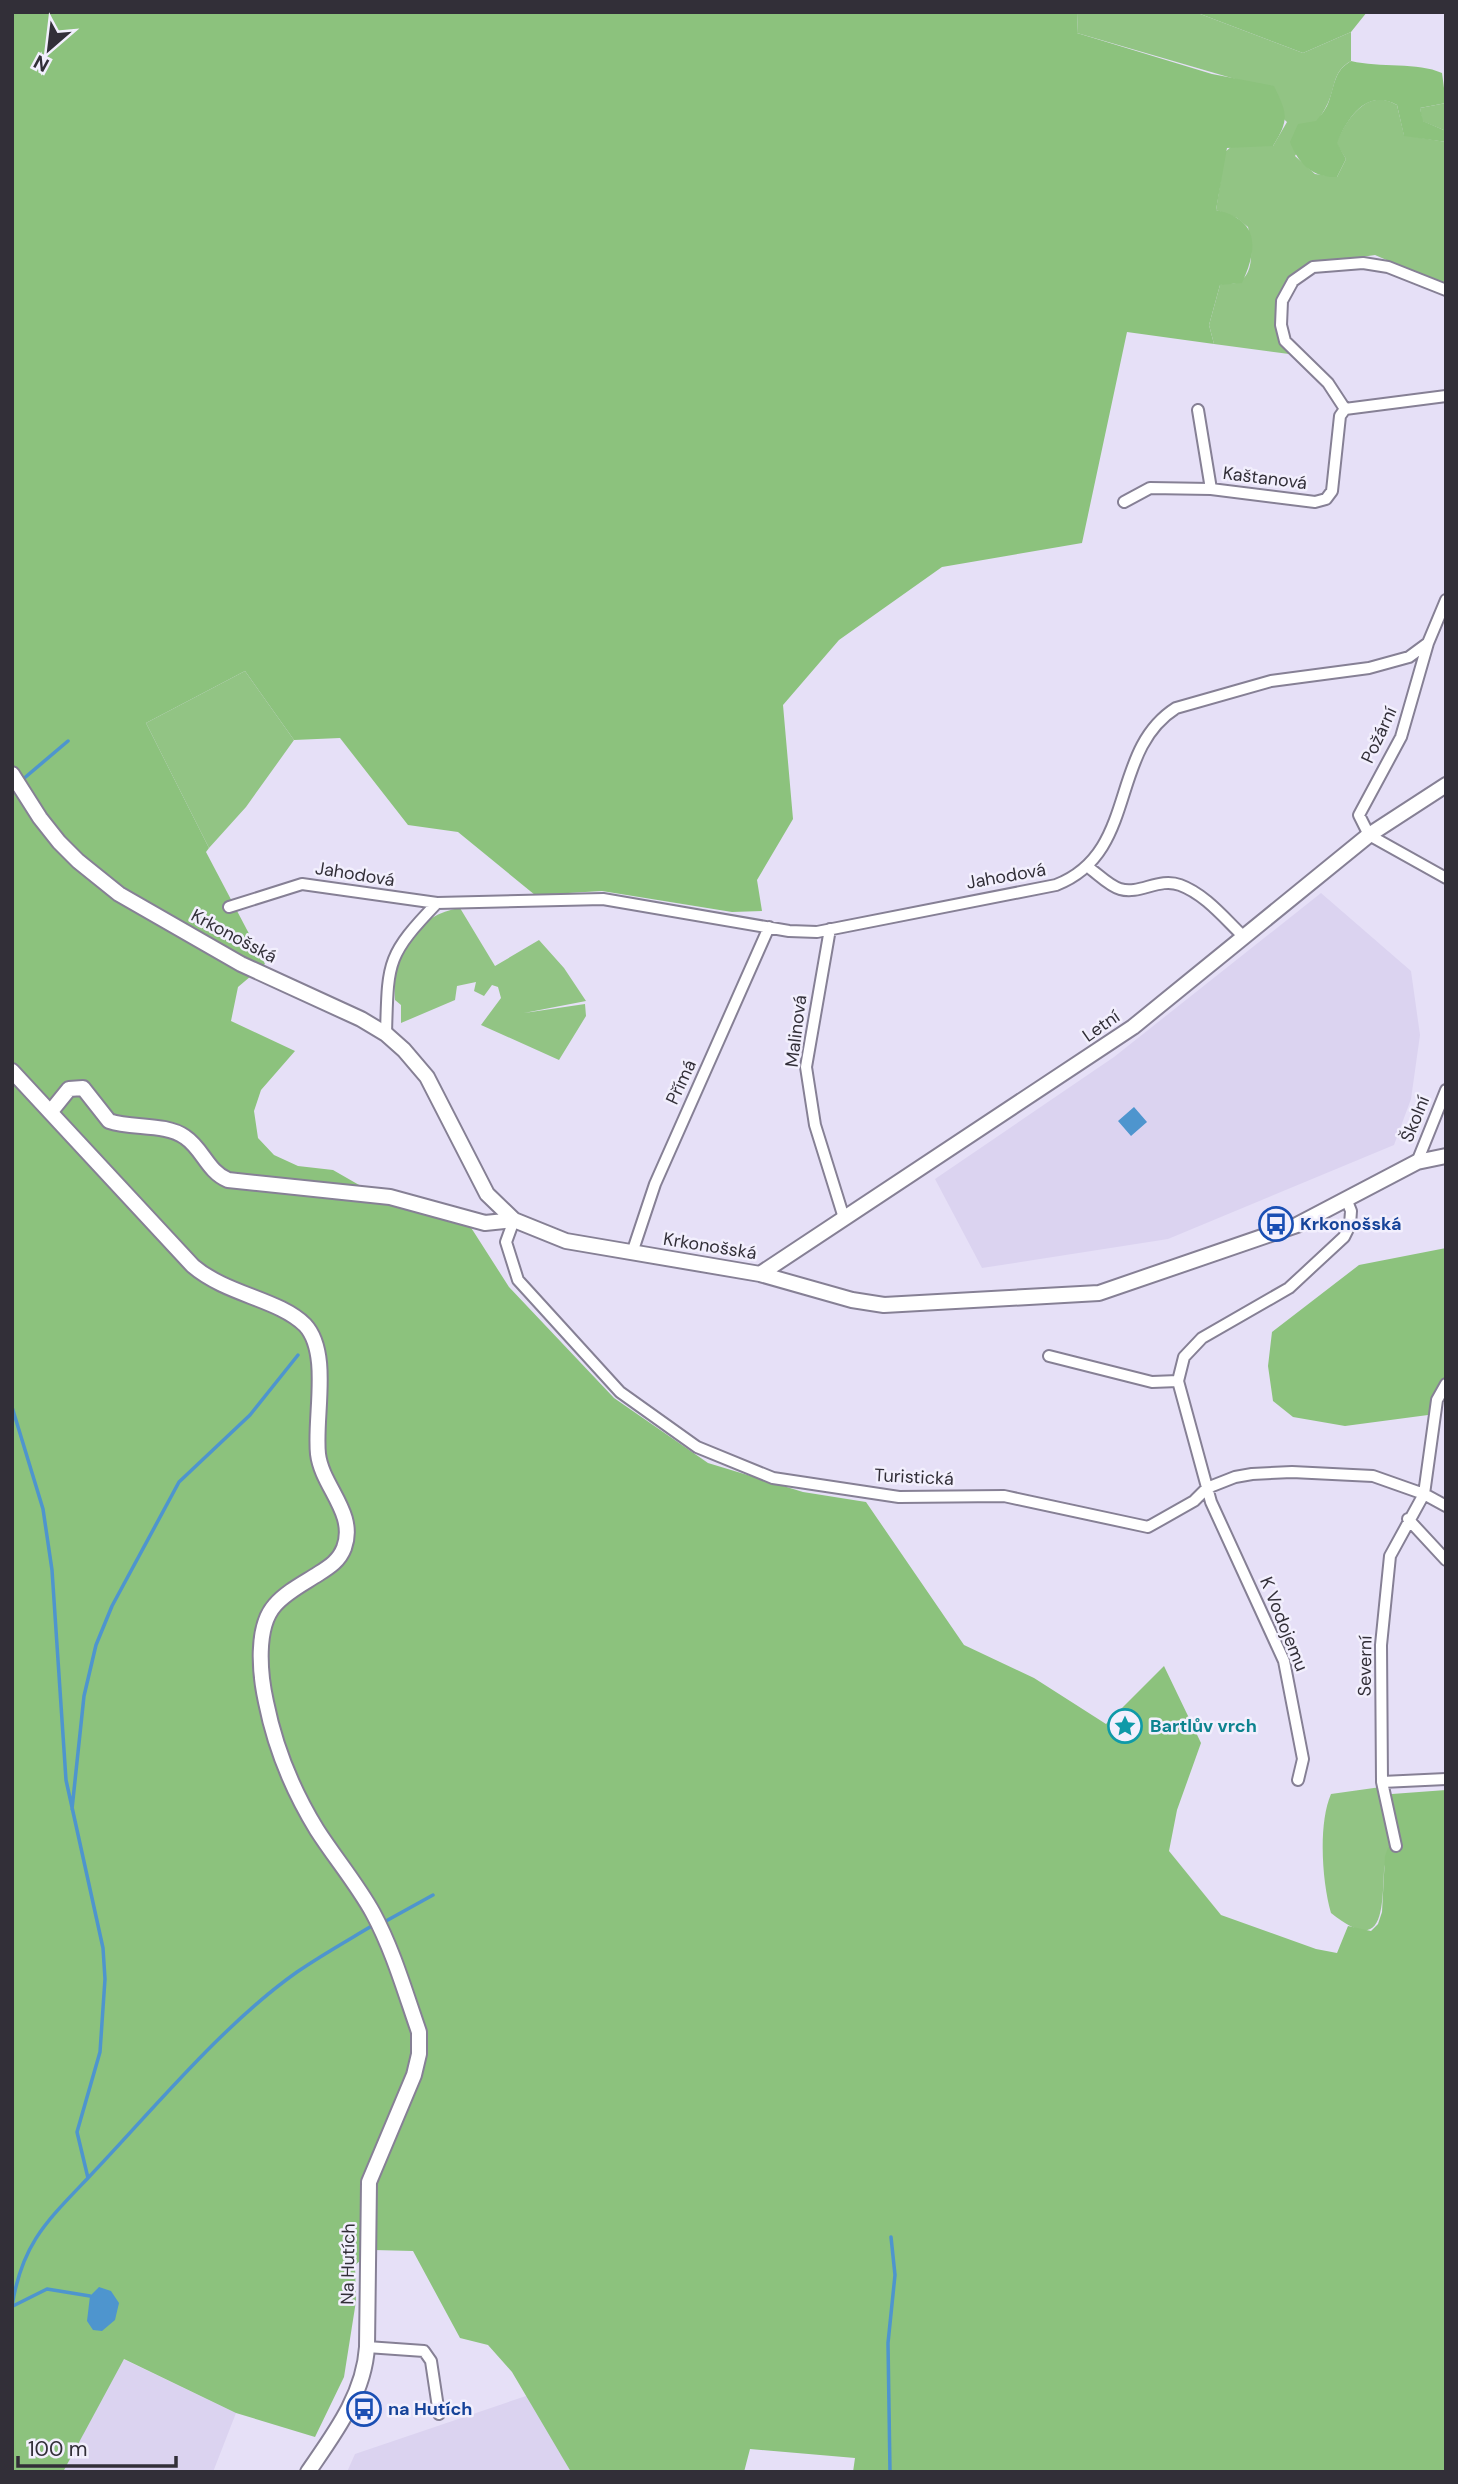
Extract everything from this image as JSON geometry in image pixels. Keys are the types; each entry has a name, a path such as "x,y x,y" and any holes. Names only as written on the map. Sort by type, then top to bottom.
{"street":[{"path":"1446,290 1388,267 1363,263 1314,267 1293,281 1282,301 1280,325 1284,341 1328,383 1345,409 1446,396"},
{"name":"Kaštanová","path":"1198,410 1211,489 1315,502 1326,499 1332,491 1340,416 1345,409"},
{"path":"1124,502 1150,488 1211,489"},
{"path":"1428,643 1446,600"},
{"name":"Požární","path":"1369,835 1359,816 1401,737 1428,643"},
{"name":"Jahodová","path":"229,907 302,884 437,904 603,899 769,927 817,932 1056,886 1088,867 1113,828 1135,759 1165,715 1176,708 1270,681 1382,664 1409,657 1428,643"},
{"name":"Krkonošská","path":"12,774 59,842 119,894 241,964 361,1019 386,1034 427,1077 482,1186 493,1202 514,1220 566,1241 760,1274 852,1300 884,1305 1087,1294 1297,1225 1417,1162 1446,1156"},
{"name":"Letní","path":"760,1274 1133,1027 1369,835 1446,785"},
{"path":"1369,835 1446,878"},
{"path":"1088,867 1116,888 1126,890 1154,883 1178,884 1199,895 1244,937"},
{"path":"386,1034 387,980 392,959 402,939 437,904"},
{"name":"Přímá","path":"632,1253 655,1184 769,927"},
{"name":"Malinová","path":"830,929 806,1067 815,1125 844,1218"},
{"path":"12,1071 52,1110 69,1089 83,1088 108,1121 178,1133 192,1143 213,1171 228,1180 390,1197 485,1223 514,1220"},
{"name":"Školní","path":"1417,1162 1446,1090"},
{"name":"Na Hutích","path":"52,1110 193,1266 211,1282 294,1316 311,1333 320,1362 316,1423 318,1457 344,1513 345,1543 335,1563 273,1607 263,1632 265,1701 292,1785 317,1830 373,1913 419,2032 419,2053 414,2075 369,2182 367,2347 363,2371 352,2402 308,2472"},
{"path":"1049,1356 1152,1382 1178,1381 1184,1357 1202,1338 1289,1288 1344,1237 1350,1225 1351,1211 1347,1201"},
{"name":"Turistická","path":"514,1220 506,1242 518,1280 620,1392 697,1447 773,1478 899,1497 1004,1496 1148,1527 1194,1501 1207,1488 1234,1477 1292,1472 1373,1476 1424,1494 1446,1506"},
{"name":"K Vodojemu","path":"1178,1381 1205,1471 1207,1488 1284,1661 1303,1759 1298,1780"},
{"path":"1424,1494 1437,1400 1446,1384"},
{"name":"Severní","path":"1396,1846 1382,1782 1381,1645 1390,1556 1424,1494"},
{"path":"1408,1519 1446,1560"},
{"path":"1382,1782 1446,1779"},
{"path":"367,2347 424,2351 431,2361 439,2414"}],"shaded area":[{"path":"1321,893 1411,971 1420,1035 1411,1099 1394,1145 1168,1239 982,1268 935,1179 1114,1057"},
{"path":"123,2359 236,2413 213,2472 63,2472"},
{"path":"529,2395 571,2472 347,2472 355,2454"}],"green space":[{"path":"12,12 1078,12 1077,33 1212,74 1274,86 1284,110 1282,129 1273,146 1227,148 1216,210 1241,221 1252,237 1251,258 1242,283 1220,285 1209,325 1214,344 1127,332 1082,543 942,567 839,640 783,705 793,819 757,880 762,911 732,912 602,891 535,895 458,832 408,825 340,738 294,740 245,671 146,723 209,848 206,852 265,964 238,987 231,1021 295,1051 261,1090 254,1111 258,1138 274,1155 298,1166 333,1170 387,1201 470,1226 509,1287 614,1398 708,1463 803,1492 866,1502 964,1645 1034,1678 1106,1724 1164,1666 1201,1743 1177,1810 1169,1851 1221,1915 1316,1949 1337,1953 1348,1926 1371,1931 1378,1924 1382,1912 1385,1856 1390,1842 1380,1799 1392,1794 1446,1790 1446,2472 853,2472 855,2458 750,2449 744,2472 571,2472 512,2372 488,2345 460,2338 413,2251 374,2250 355,2265 356,2301 344,2377 315,2437 236,2413 124,2359 63,2472 12,2472"},
{"path":"1078,12 1195,12 1303,53 1351,32 1351,61 1337,75 1328,103 1295,156 1315,174 1337,177 1346,159 1336,143 1359,108 1376,100 1386,100 1397,105 1404,135 1446,142 1446,286 1375,255 1314,264 1285,285 1276,301 1279,339 1289,354 1214,344 1209,325 1220,285 1236,283 1243,279 1251,258 1248,227 1237,218 1216,210 1225,152 1232,146 1273,146 1287,122 1242,81 1077,33"},
{"path":"1195,12 1367,12 1351,32 1303,53"},
{"path":"1351,61 1422,67 1442,73 1446,103 1420,108 1423,121 1446,131 1446,142 1404,136 1397,105 1376,100 1359,109 1341,134 1337,143 1346,159 1337,177 1320,175 1307,168 1290,142 1298,124 1316,121 1322,114 1338,74"},
{"path":"1446,103 1446,131 1422,121 1420,108"},
{"path":"245,671 294,740 246,807 209,848 146,723"},
{"path":"460,908 495,966 539,940 564,968 586,1001 524,1013 585,1004 586,1016 559,1060 481,1025 501,998 498,987 492,985 484,996 474,991 476,982 457,986 455,1000 401,1023 401,1005 395,1000 395,984 402,953 418,929 430,919"},
{"path":"1446,1248 1446,1374 1428,1415 1345,1426 1293,1417 1273,1401 1268,1366 1272,1332 1359,1265"},
{"path":"1381,1787 1389,1844 1382,1902 1376,1924 1370,1929 1361,1930 1331,1913 1325,1886 1324,1821 1331,1794"}],"water":[{"path":"1134,1107 1147,1122 1131,1136 1118,1121"},
{"path":"99,2287 111,2291 119,2303 115,2320 102,2331 93,2330 87,2321 90,2296"}],"waterway":[{"path":"22,780 68,741"},
{"path":"72,1809 84,1696 96,1645 112,1606 179,1482 250,1415 298,1355"},
{"path":"12,1407 43,1509 52,1570 66,1780 103,1948 105,1979 100,2052 77,2132 88,2178 48,2221 29,2250 16,2285 12,2306"},
{"path":"386,1921 433,1895"},
{"path":"88,2178 188,2070 242,2017 297,1972 370,1927"},
{"path":"890,2472 888,2343 895,2275 891,2237"},
{"path":"13,2306 47,2289 90,2296"}],"place":[{"name":"Krkonošská","path":"1276,1224"},
{"name":"Bartlův vrch","path":"1125,1726"},
{"name":"na Hutích","path":"364,2409"}]}
